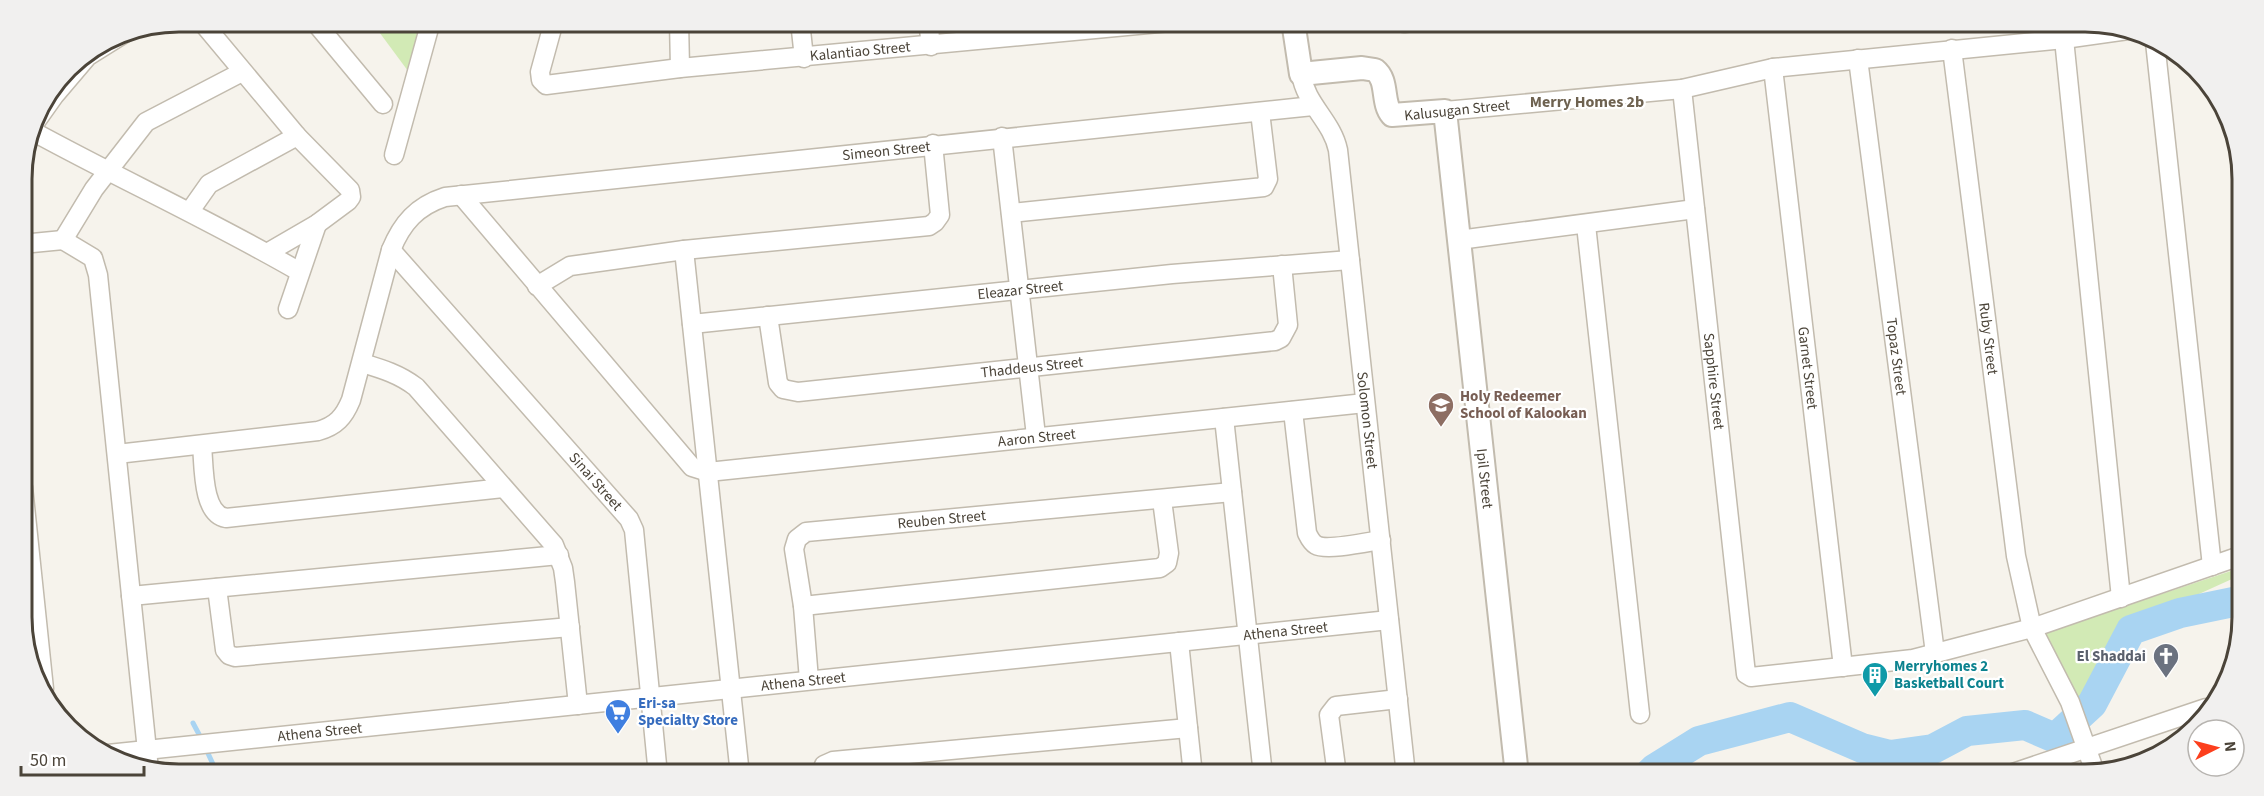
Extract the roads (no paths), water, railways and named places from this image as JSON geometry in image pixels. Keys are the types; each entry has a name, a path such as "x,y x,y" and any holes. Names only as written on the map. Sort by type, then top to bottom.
{"street":[{"path":"210,32 297,136 350,190 351,197 348,201 317,224 267,253"},
{"path":"323,32 383,104"},
{"path":"394,155 428,32"},
{"name":"Kalantiao Street","path":"551,32 540,72 541,80 546,85 680,68 1070,32"},
{"path":"679,32 680,68"},
{"path":"801,32 804,58"},
{"path":"929,32 931,46"},
{"path":"1294,32 1300,74"},
{"name":"Kalusugan Street","path":"1300,74 1362,68 1375,70 1382,78 1387,106 1392,115 1682,89 1773,68 2106,33"},
{"path":"2064,39 2121,598"},
{"name":"Ruby Street","path":"1952,48 2016,556 2032,628 2070,702 2092,764"},
{"path":"2156,50 2212,566"},
{"name":"Topaz Street","path":"1858,59 1935,653"},
{"name":"Garnet Street","path":"1773,68 1843,667"},
{"path":"63,240 94,189 146,122 242,72"},
{"name":"Solomon Street","path":"1300,74 1305,92 1336,141 1405,764"},
{"name":"Sapphire Street","path":"1682,89 1746,674 1751,677 1843,667"},
{"name":"Simeon Street","path":"117,454 328,429 337,423 346,412 362,363 398,234 416,211 430,201 460,195 933,144 1313,106"},
{"name":"Ipil Street","path":"1445,111 1516,764"},
{"path":"1011,213 1264,187 1269,179 1260,112"},
{"path":"38,134 190,211 300,272"},
{"path":"190,211 209,184 297,136"},
{"path":"1002,137 1036,436"},
{"path":"537,286 570,266 684,250 929,226 936,222 940,215 933,144"},
{"path":"460,195 692,467 708,472"},
{"path":"1459,240 1695,209"},
{"path":"288,309 317,224"},
{"path":"1586,225 1640,714"},
{"path":"32,242 63,240 86,252 93,258 97,267 148,762"},
{"name":"Sinai Street","path":"392,250 629,519 634,530 657,764"},
{"path":"684,250 739,764"},
{"name":"Eleazar Street","path":"692,324 1020,290 1350,260"},
{"name":"Thaddeus Street","path":"768,316 776,376 783,389 789,392 1275,341 1281,338 1288,325 1282,265"},
{"path":"362,363 398,375 416,387 548,537 558,555 565,582 578,705"},
{"name":"Aaron Street","path":"708,472 1365,403"},
{"path":"1293,411 1307,533 1310,539 1314,544 1325,547 1381,540"},
{"path":"1224,418 1262,764"},
{"path":"202,445 208,501 215,513 226,518 503,488"},
{"name":"Reuben Street","path":"808,680 803,606 794,549 797,539 806,532 1232,492"},
{"path":"803,606 1160,568 1167,563 1169,553 1162,500"},
{"path":"131,596 558,555"},
{"path":"1843,667 1913,659 2032,628 2232,559"},
{"path":"32,574 42,672"},
{"path":"217,588 225,650 229,655 235,657 570,627"},
{"name":"Athena Street","path":"121,753 1389,620"},
{"path":"1179,642 1192,764"},
{"path":"1336,764 1329,715 1336,706 1398,699"},
{"path":"2032,764 2085,741 2200,710"},
{"path":"826,764 833,761 1188,728"}],"waterway":[{"path":"1662,764 1699,741 1790,717 1862,748 1890,755 1933,749 1967,731 2025,725 2055,738 2092,704 2131,630 2180,613 2232,602"},
{"path":"193,723 202,740"},
{"path":"206,749 213,764"}],"place":[{"name":"Holy Redeemer School of Kalookan","path":"1441,428"},
{"name":"El Shaddai","path":"2166,679"},
{"name":"Merryhomes 2 Basketball Court","path":"1875,698"},
{"name":"Eri-sa Specialty Store","path":"618,735"}],"district":[{"name":"Merry Homes 2b","path":"1587,101"}]}
